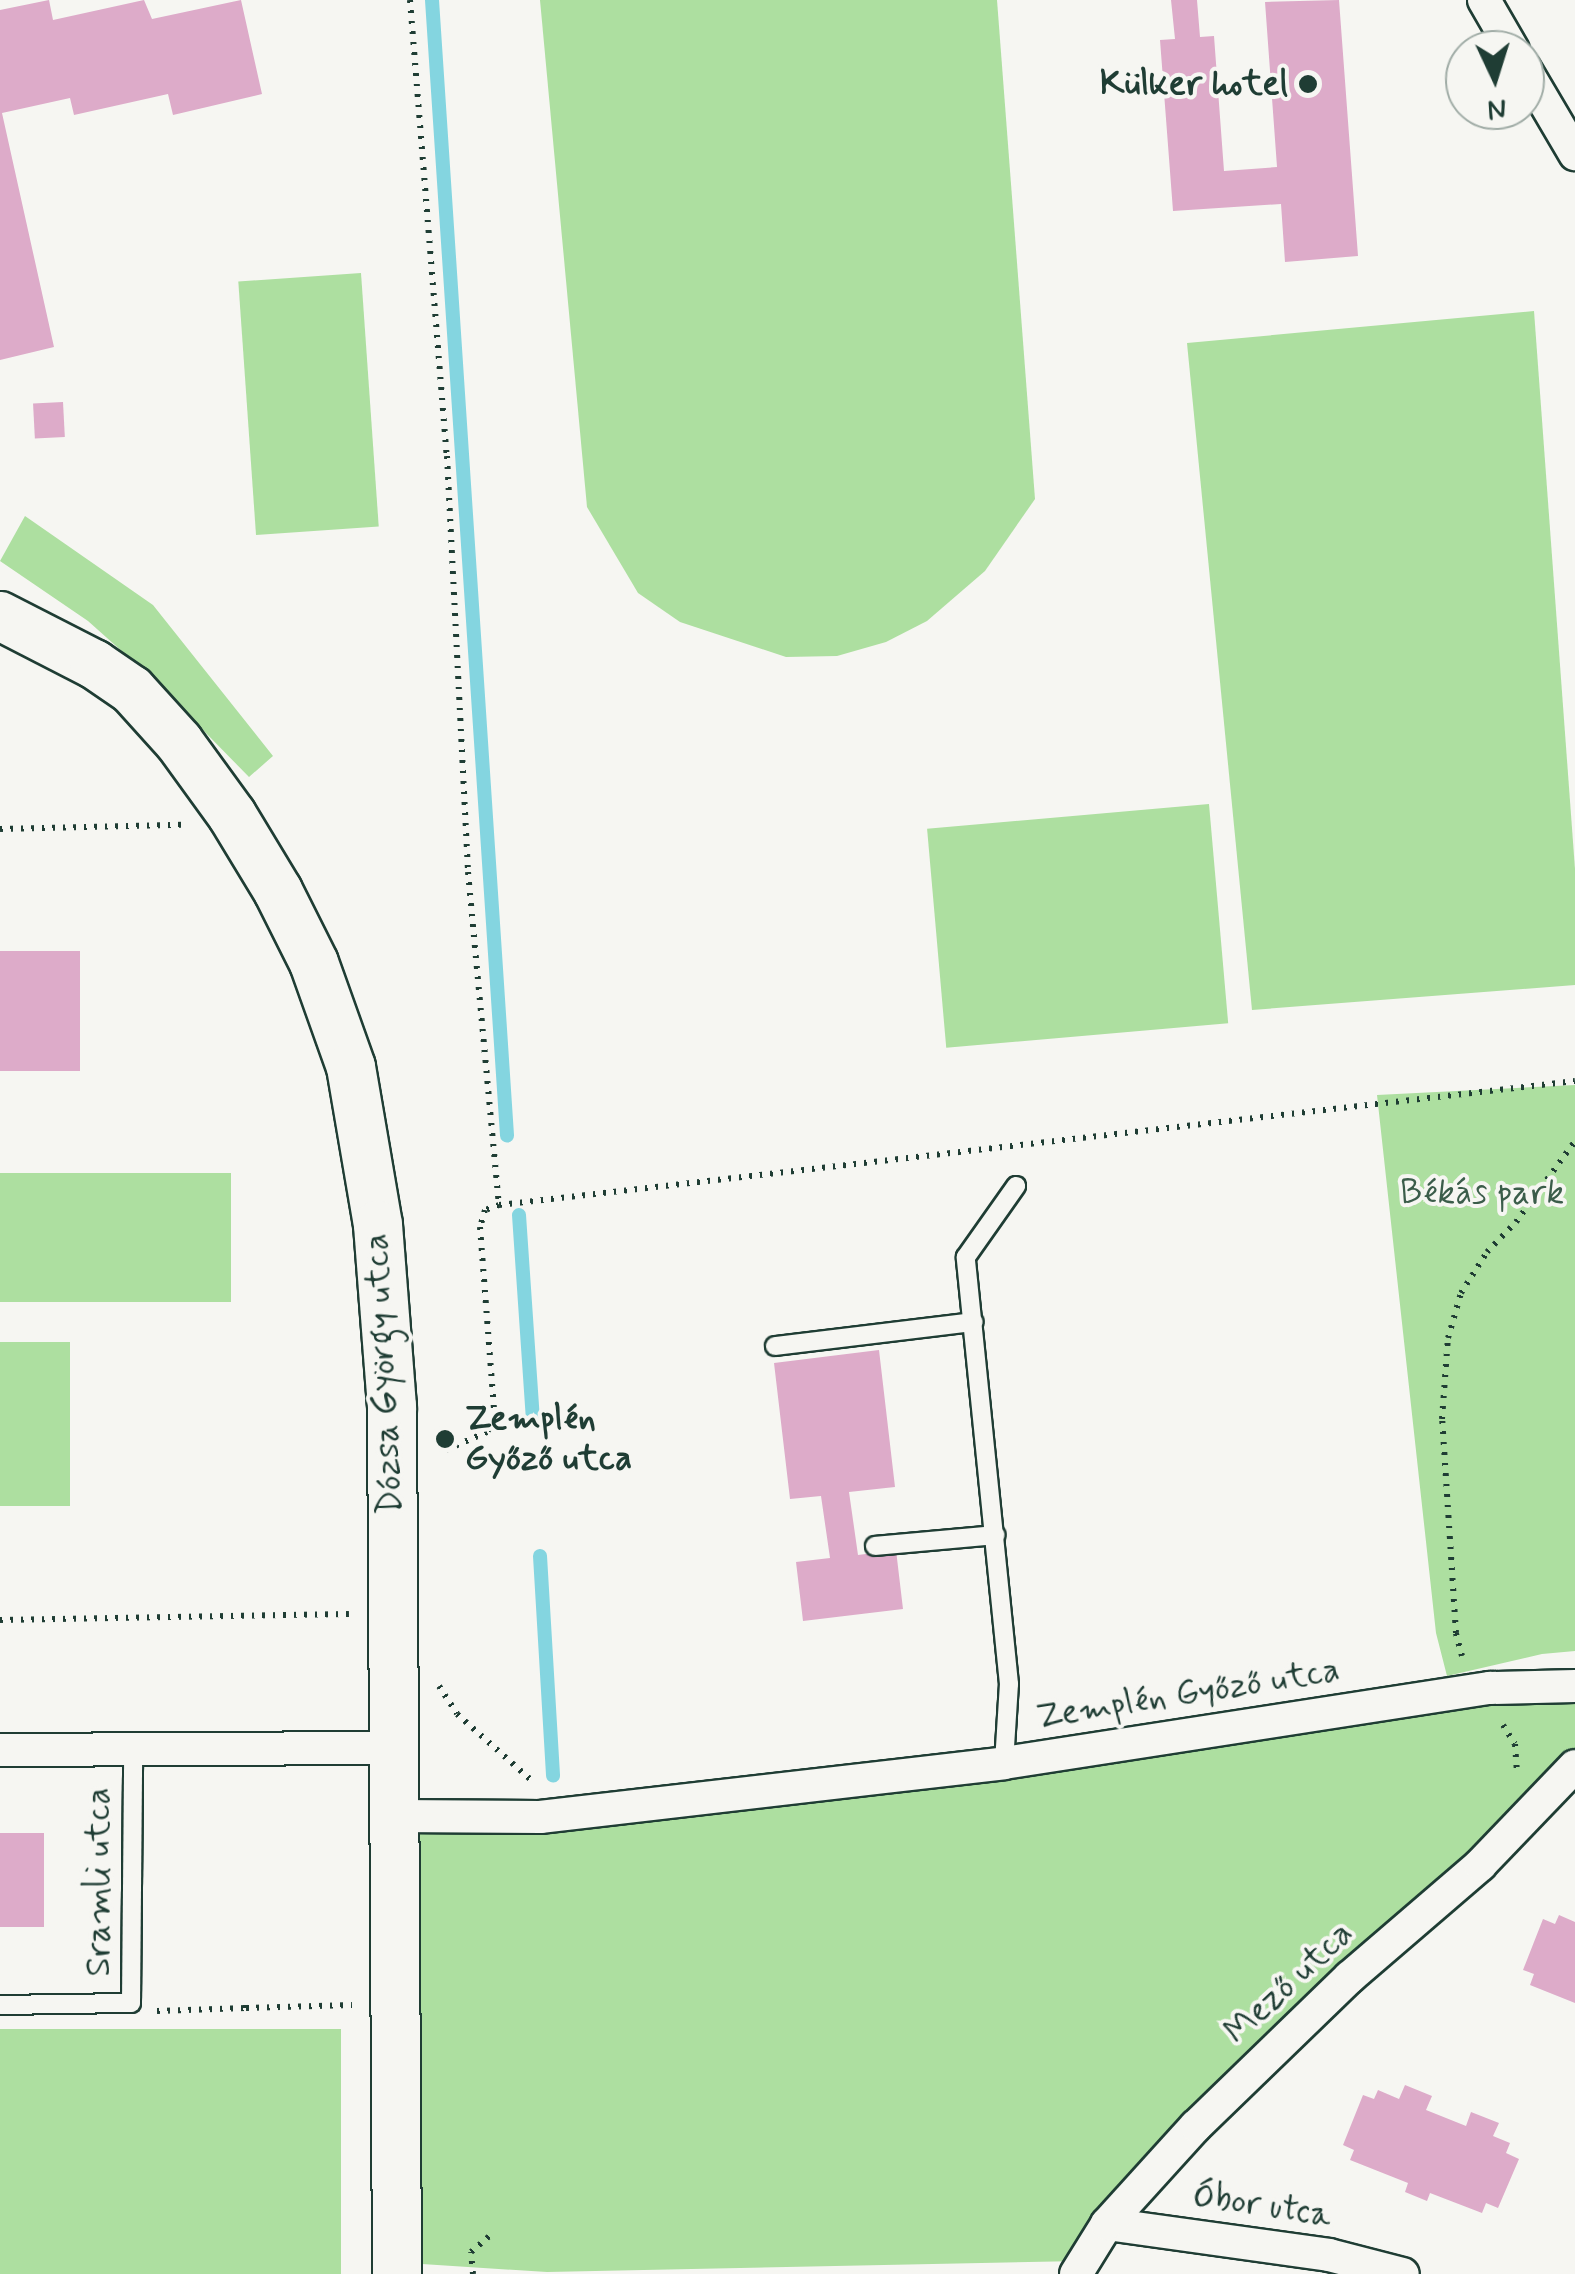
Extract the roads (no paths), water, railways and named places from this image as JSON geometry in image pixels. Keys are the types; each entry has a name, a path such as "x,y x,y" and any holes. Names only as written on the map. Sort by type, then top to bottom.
{"street":[{"path":"1484,0 1502,30"},
{"path":"1545,104 1575,154"},
{"name":"Dózsa György utca","path":"0,616 94,664 156,714 258,856 328,998 360,1108 385,1291 392,1406 397,2274"},
{"name":"Zemplén Győző utca","path":"395,1816 540,1818 1004,1763 1478,1690 1575,1686"},
{"path":"0,1750 396,1748"},
{"name":"Mező utca","path":"1076,2274 1106,2224 1196,2126 1350,1977 1480,1865 1575,1766"},
{"name":"Óbor utca","path":"1106,2224 1330,2254 1403,2274"}],"lane":[{"path":"1004,1763 1010,1684 966,1257 1016,1186"},
{"path":"774,1346 974,1322"},
{"path":"874,1546 995,1536"},
{"name":"Sramli utca","path":"0,2004 131,2003 133,1750"}],"waterway":[{"path":"432,0 507,1136"},
{"path":"519,1215 533,1421"},
{"path":"540,1556 553,1776"}],"place":[{"name":"Külker hotel","path":"1308,84"},
{"name":"Zemplén Győző utca","path":"445,1439"}],"park label":[{"name":"Békás park","path":"1482,1193"}]}
